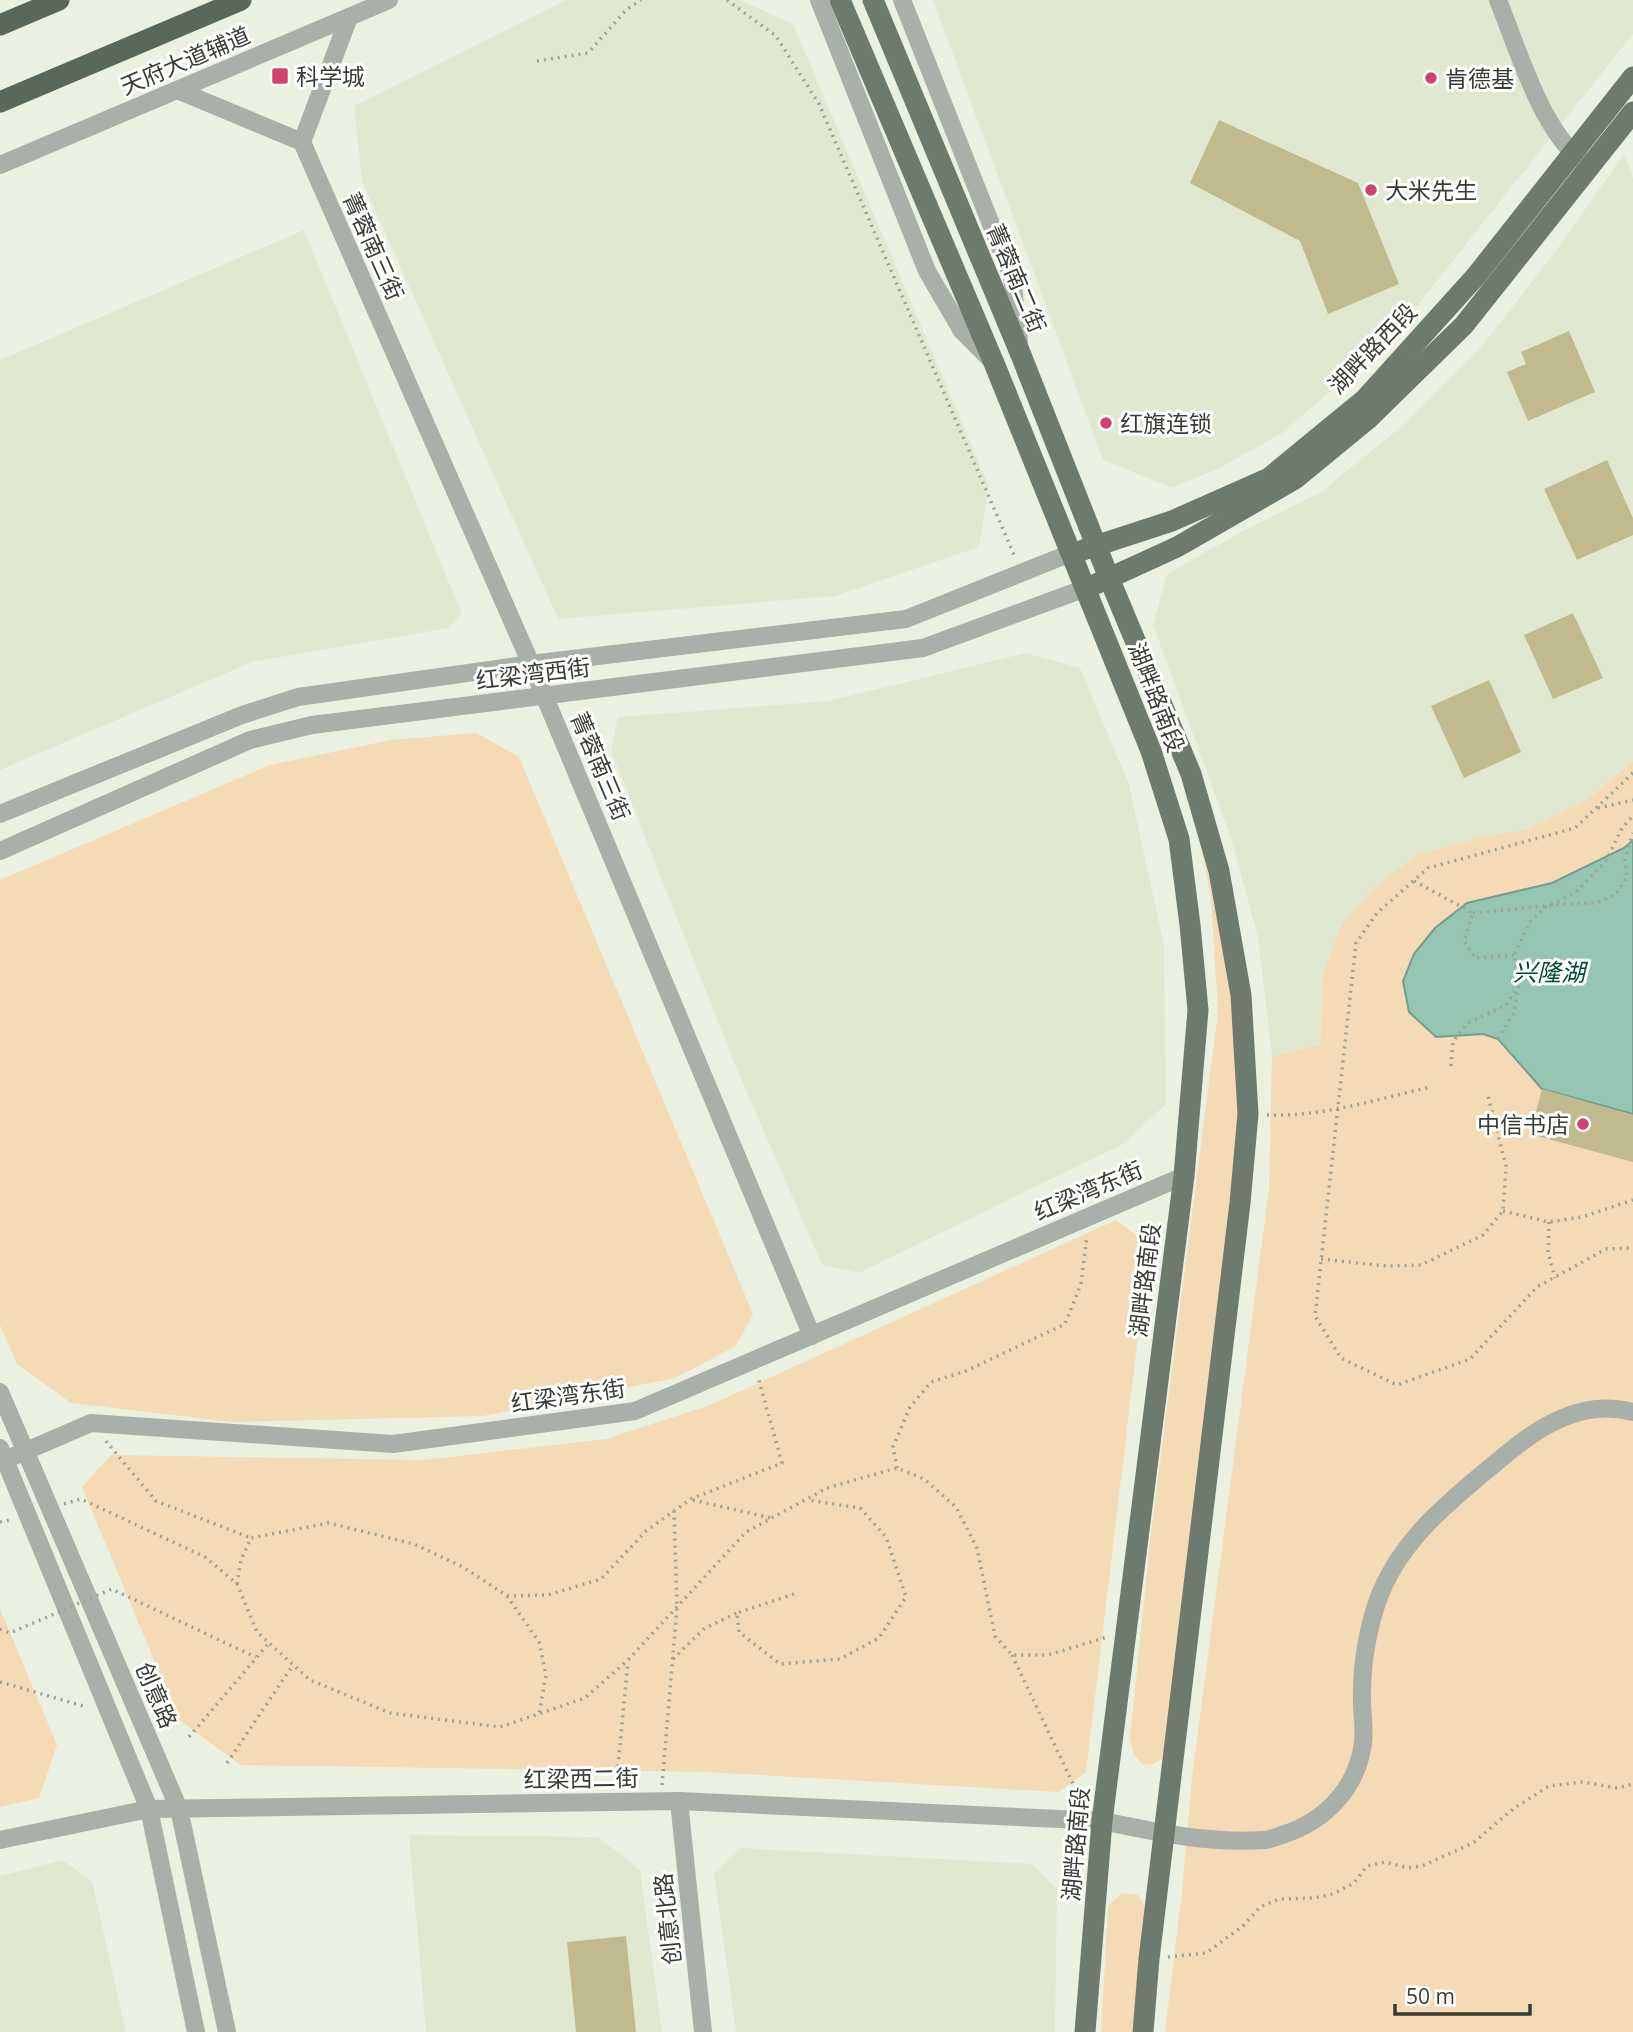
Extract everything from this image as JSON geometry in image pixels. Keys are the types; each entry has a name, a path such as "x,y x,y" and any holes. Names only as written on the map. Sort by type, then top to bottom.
{"highway":[{"path":"0,25 59,0"},
{"path":"0,102 241,0"}],"main road":[{"path":"840,0 994,363 1071,553"},
{"name":"菁蓉南二街","path":"873,0 1021,355 1109,578"},
{"name":"湖畔路西段","path":"1071,553 1172,521 1269,478 1364,399 1476,276 1633,77"},
{"name":"湖畔路西段","path":"1086,588 1177,547 1295,479 1368,419 1464,326 1633,112"},
{"name":"湖畔路南段","path":"1071,553 1151,751 1179,839 1198,1010 1185,1176 1126,1631 1096,1820 1085,2032"},
{"name":"湖畔路南段","path":"1109,578 1191,774 1219,871 1241,995 1248,1114 1240,1203 1149,1959 1143,2032"}],"street":[{"name":"天府大道辅道","path":"0,165 389,0"},
{"path":"819,0 927,271 962,331 994,363"},
{"path":"902,0 1012,277 1021,355"},
{"path":"1498,0 1542,108 1572,153 1591,167"},
{"path":"177,90 302,142 349,17"},
{"name":"菁蓉南三街","path":"302,142 545,696 812,1336"},
{"name":"红梁湾西街","path":"0,814 242,715 298,697 531,664 906,619 1071,553"},
{"name":"红梁湾西街","path":"0,851 250,740 312,725 923,648 1086,588"},
{"name":"红梁湾东街","path":"3,1454 25,1452 91,1423 393,1444 635,1411 1185,1176"},
{"name":"创意路","path":"0,1392 179,1809 227,2032"},
{"name":"红梁西二街","path":"0,1840 149,1809 679,1801 1096,1820 1164,1835 1267,1840 1320,1818 1339,1800 1355,1774 1364,1740 1364,1665 1371,1629 1381,1593 1416,1534 1523,1440 1545,1426 1570,1413 1600,1408 1633,1412"},
{"path":"3,1454 149,1809 196,2032"},
{"name":"创意北路","path":"679,1801 703,2032"}],"path":[{"path":"537,61 587,52 626,10 641,0"},
{"path":"727,0 776,36 818,104 1021,573"},
{"path":"1633,774 1575,828 1428,868 1377,913 1356,943 1315,1316 1341,1358 1397,1385 1470,1359 1537,1287 1606,1248 1633,1248"},
{"path":"1596,808 1633,800"},
{"path":"1499,1039 1514,1013 1519,984 1514,955 1530,922 1546,907 1575,893 1606,862 1622,828 1633,816"},
{"path":"1413,881 1473,914 1597,903 1616,894 1627,877 1625,860 1633,832"},
{"path":"1473,914 1464,941 1475,958 1514,955"},
{"path":"1451,1066 1453,1041 1468,1023 1506,1005 1519,984"},
{"path":"1248,1114 1293,1116 1431,1087"},
{"path":"1321,1259 1387,1266 1421,1265 1483,1235 1503,1211 1506,1166 1488,1096"},
{"path":"1503,1211 1549,1222 1582,1217 1633,1200"},
{"path":"897,1468 893,1447 910,1407 930,1382 966,1371 1065,1324 1082,1284 1090,1217"},
{"path":"1549,1222 1548,1252 1555,1278"},
{"path":"507,1596 548,1595 601,1579 646,1531 691,1499 782,1463 754,1361"},
{"path":"91,1423 156,1501 251,1538 329,1523 414,1544 463,1567 507,1596 538,1642 546,1675 539,1714"},
{"path":"50,1508 81,1500 205,1558 237,1584 257,1632 310,1680 390,1713 500,1727 584,1698 628,1660 746,1532 827,1488 897,1468 924,1479 956,1507 977,1548 995,1636 1012,1655 1096,1820"},
{"path":"691,1499 771,1518"},
{"path":"737,1613 739,1632 780,1664 840,1659 879,1638 905,1597 887,1537 860,1508 806,1499"},
{"path":"661,1802 677,1607 674,1511"},
{"path":"237,1584 241,1560 251,1538"},
{"path":"0,1629 10,1633 112,1589 257,1658"},
{"path":"673,1660 705,1628 737,1613 794,1594"},
{"path":"1012,1655 1048,1655 1126,1631"},
{"path":"189,1737 269,1643"},
{"path":"615,1802 628,1660"},
{"path":"227,1763 293,1665"},
{"path":"0,1682 110,1713"},
{"path":"1149,1959 1206,1953 1243,1926 1259,1907 1279,1899 1314,1898 1333,1894 1354,1883 1367,1866 1385,1862 1408,1868 1422,1866 1473,1843 1513,1809 1549,1786 1583,1782 1617,1788 1633,1784"}],"shaded area":[{"path":"566,0 740,0 793,24 989,486 979,547 835,596 558,619 362,181 354,106"},
{"path":"933,0 1633,0 1633,34 1390,340 1282,433 1218,469 1172,488 1103,460"},
{"path":"1624,154 1633,178 1633,761 1588,799 1528,829 1482,837 1323,974 1320,1045 1272,1056 1258,937 1231,838 1153,625 1167,574 1239,533 1321,492 1407,422 1485,342 1555,252"},
{"path":"304,230 462,614 448,628 252,662 0,770 0,360"},
{"path":"1026,653 1080,668 1129,784 1164,946 1166,1104 1125,1143 859,1273 822,1265 735,1065 611,751 618,717 828,701"},
{"path":"476,733 519,757 753,1314 736,1346 675,1378 483,1416 230,1422 71,1403 17,1364 0,1325 0,880 270,765 391,740"},
{"path":"1633,761 1633,2032 1165,2032 1182,1892 1192,1777 1269,1189 1272,1056 1320,1045 1323,974 1342,924 1377,885 1418,855 1482,837 1528,829 1588,799"},
{"path":"1192,797 1219,898 1233,995 1239,1103 1225,1278 1166,1754 1155,1763 1142,1764 1134,1755 1130,1738 1151,1532 1218,1012 1211,898"},
{"path":"1116,1220 1149,1245 1086,1772 1059,1792 706,1772 241,1765 179,1720 82,1487 111,1455 423,1460 606,1439 710,1405"},
{"path":"0,1609 57,1745 39,1798 0,1807"},
{"path":"409,1835 598,1837 640,1870 662,2032 426,2032"},
{"path":"741,1848 1032,1864 1057,1890 1055,2032 736,2032 714,1873"},
{"path":"62,1860 92,1881 126,2032 0,2032 0,1876"},
{"path":"1122,1893 1138,1895 1147,1910 1132,2032 1101,2032 1108,1906"}],"water":[{"name":"兴隆湖","path":"1633,840 1633,1114 1542,1089 1498,1039 1483,1034 1436,1037 1409,1012 1403,981 1414,954 1435,928 1467,903 1552,883 1624,848"}],"building":[{"path":"1219,120 1358,183 1399,284 1328,314 1300,241 1190,183"},
{"path":"1569,331 1595,392 1528,421 1507,372 1526,364 1521,352"},
{"path":"1607,460 1633,518 1633,535 1577,560 1544,489"},
{"path":"1573,613 1603,678 1553,699 1524,635"},
{"path":"1489,680 1521,752 1464,778 1431,706"},
{"name":"中信书店","path":"1542,1089 1633,1115 1633,1162 1530,1134"},
{"path":"626,1936 636,2032 576,2032 567,1942"}],"place":[{"name":"科学城","path":"280,76"},
{"name":"肯德基","path":"1431,78"},
{"name":"大米先生","path":"1371,190"},
{"name":"红旗连锁","path":"1106,423"},
{"name":"中信书店","path":"1583,1124"}]}
